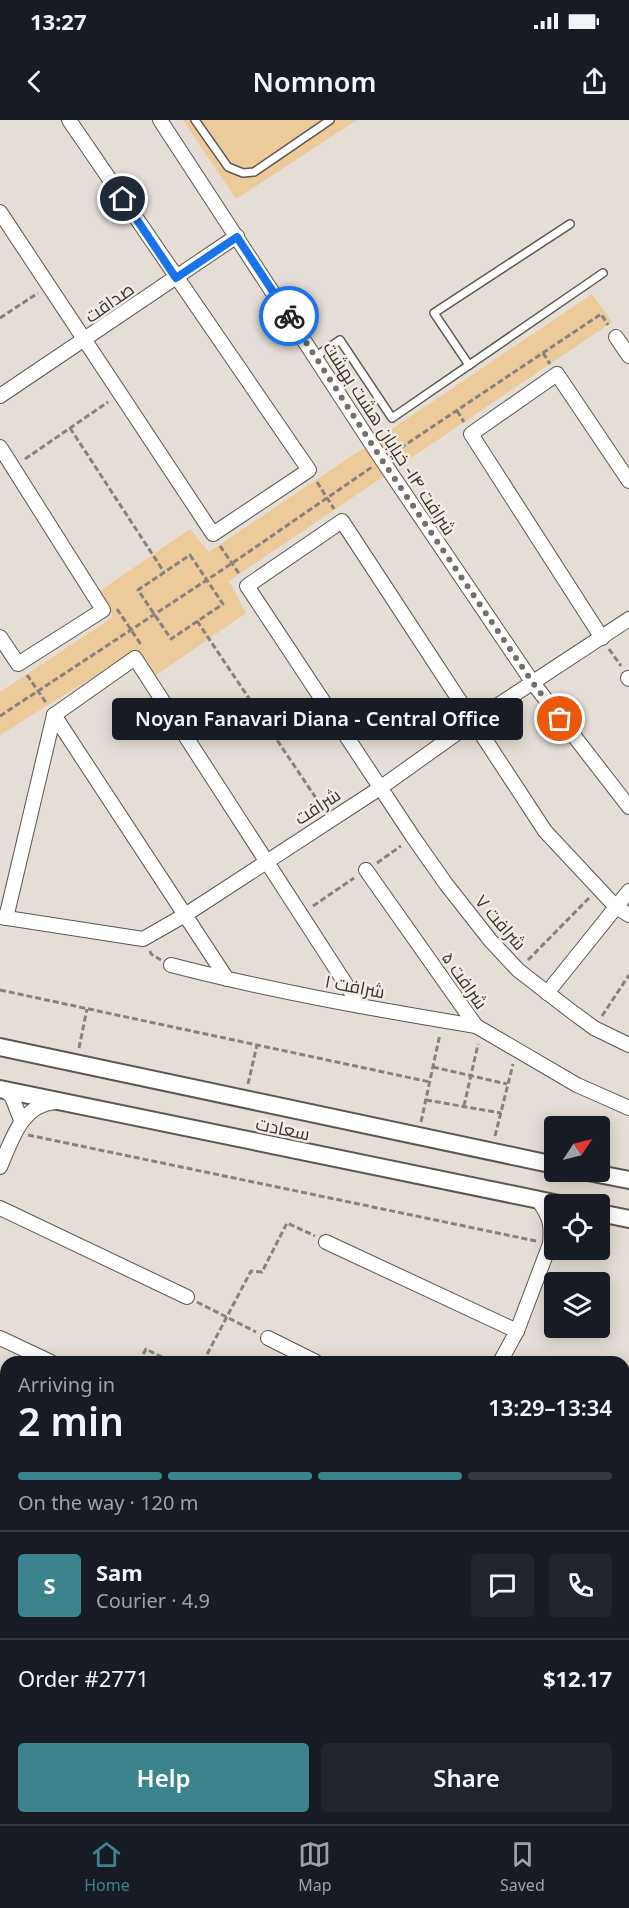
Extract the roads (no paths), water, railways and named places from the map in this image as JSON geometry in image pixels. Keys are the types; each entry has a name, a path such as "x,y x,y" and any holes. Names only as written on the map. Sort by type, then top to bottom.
{"street":[{"path":"0,212 213,534 309,470 69,120"},
{"name":"شرافت ۱۴- خیابان هشت بهشت","path":"160,120 382,460 533,683 629,807"},
{"name":"صداقت","path":"0,396 237,237"},
{"path":"616,337 629,357"},
{"path":"602,638 471,434 557,374 629,481"},
{"path":"0,447 103,610 18,664 0,637"},
{"name":"شرافت ۷","path":"474,721 342,521 247,586 380,788 446,884 490,940 519,970 547,993 594,1028 629,1045"},
{"name":"شرافت","path":"3,918 143,939 185,915 380,788 474,721 629,619"},
{"path":"3,918 54,715 135,658 360,1006"},
{"path":"54,715 227,979"},
{"path":"474,721 545,831 598,889 616,907 629,915"},
{"name":"شرافت ۵","path":"366,870 476,1026 577,1085 629,1108"},
{"path":"547,993 629,891"},
{"name":"شرافت ۱","path":"171,965 227,979 360,1006 476,1026"},
{"name":"سعادت","path":"0,1047 544,1163"},
{"path":"3,1089 12,1097 18,1126"},
{"name":"سعادت","path":"3,1089 544,1201"},
{"path":"0,1167 18,1126 44,1103 60,1101"},
{"path":"610,1176 629,1180"},
{"path":"538,1200 544,1208"},
{"path":"0,1208 187,1297"},
{"path":"610,1215 629,1219"},
{"path":"326,1242 517,1331"},
{"path":"503,1356 517,1331 545,1260"},
{"path":"0,1338 38,1356"},
{"path":"268,1338 304,1356"}],"lane":[{"path":"195,120 228,168 243,173 254,172 330,120"},
{"path":"469,365 434,313 570,224"},
{"path":"315,357 340,340 392,418 603,273"}],"place":[{"name":"Noyan Fanavari Diana - Central Office","path":"560,719"}]}
